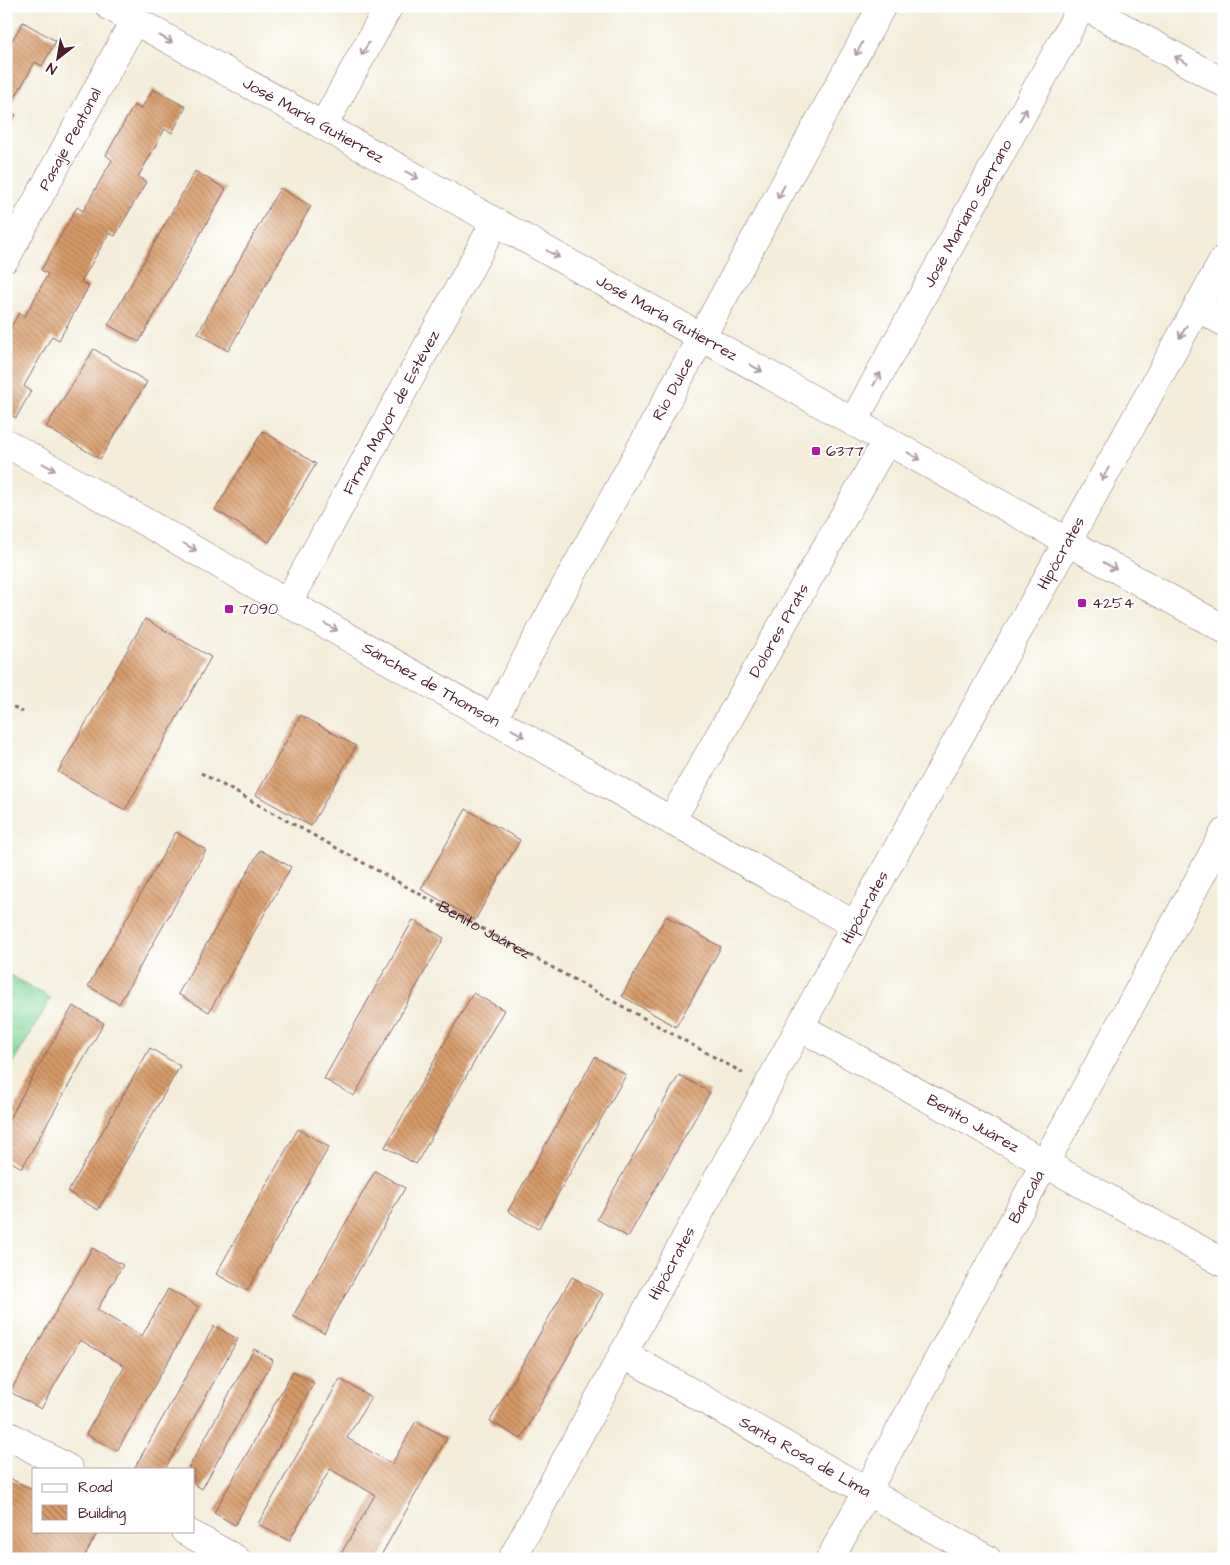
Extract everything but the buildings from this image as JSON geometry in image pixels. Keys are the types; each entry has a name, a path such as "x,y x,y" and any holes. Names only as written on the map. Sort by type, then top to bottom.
{"street":[{"name":"José María Gutierrez","path":"109,6 1224,629"},
{"path":"323,126 389,6"},
{"name":"Río Dulce","path":"493,719 882,6"},
{"path":"1083,6 1224,83"},
{"name":"José Mariano Serrano","path":"853,422 1083,6"},
{"name":"Pasaje Peatonal","path":"6,258 134,21"},
{"name":"Firma Mayor de Estévez","path":"288,602 495,222"},
{"name":"Hipócrates","path":"512,1559 855,925 1224,259"},
{"path":"1197,307 1224,322"},
{"name":"Dolores Prats","path":"671,821 887,440"},
{"name":"Sánchez de Thomson","path":"6,443 855,925"},
{"name":"Barcala","path":"830,1559 1224,833"},
{"name":"Benito Juárez","path":"800,1027 1224,1263"},
{"name":"Santa Rosa de Lima","path":"623,1354 987,1559"},
{"path":"6,1434 67,1468"},
{"path":"187,1532 236,1559"}],"path":[{"path":"6,703 23,712"},
{"name":"Benito Juárez","path":"201,773 768,1086"}],"green space":[{"path":"6,973 51,998 6,1076"}],"place":[{"name":"6377","path":"816,451"},
{"name":"4254","path":"1082,603"},
{"name":"7090","path":"229,609"}]}
